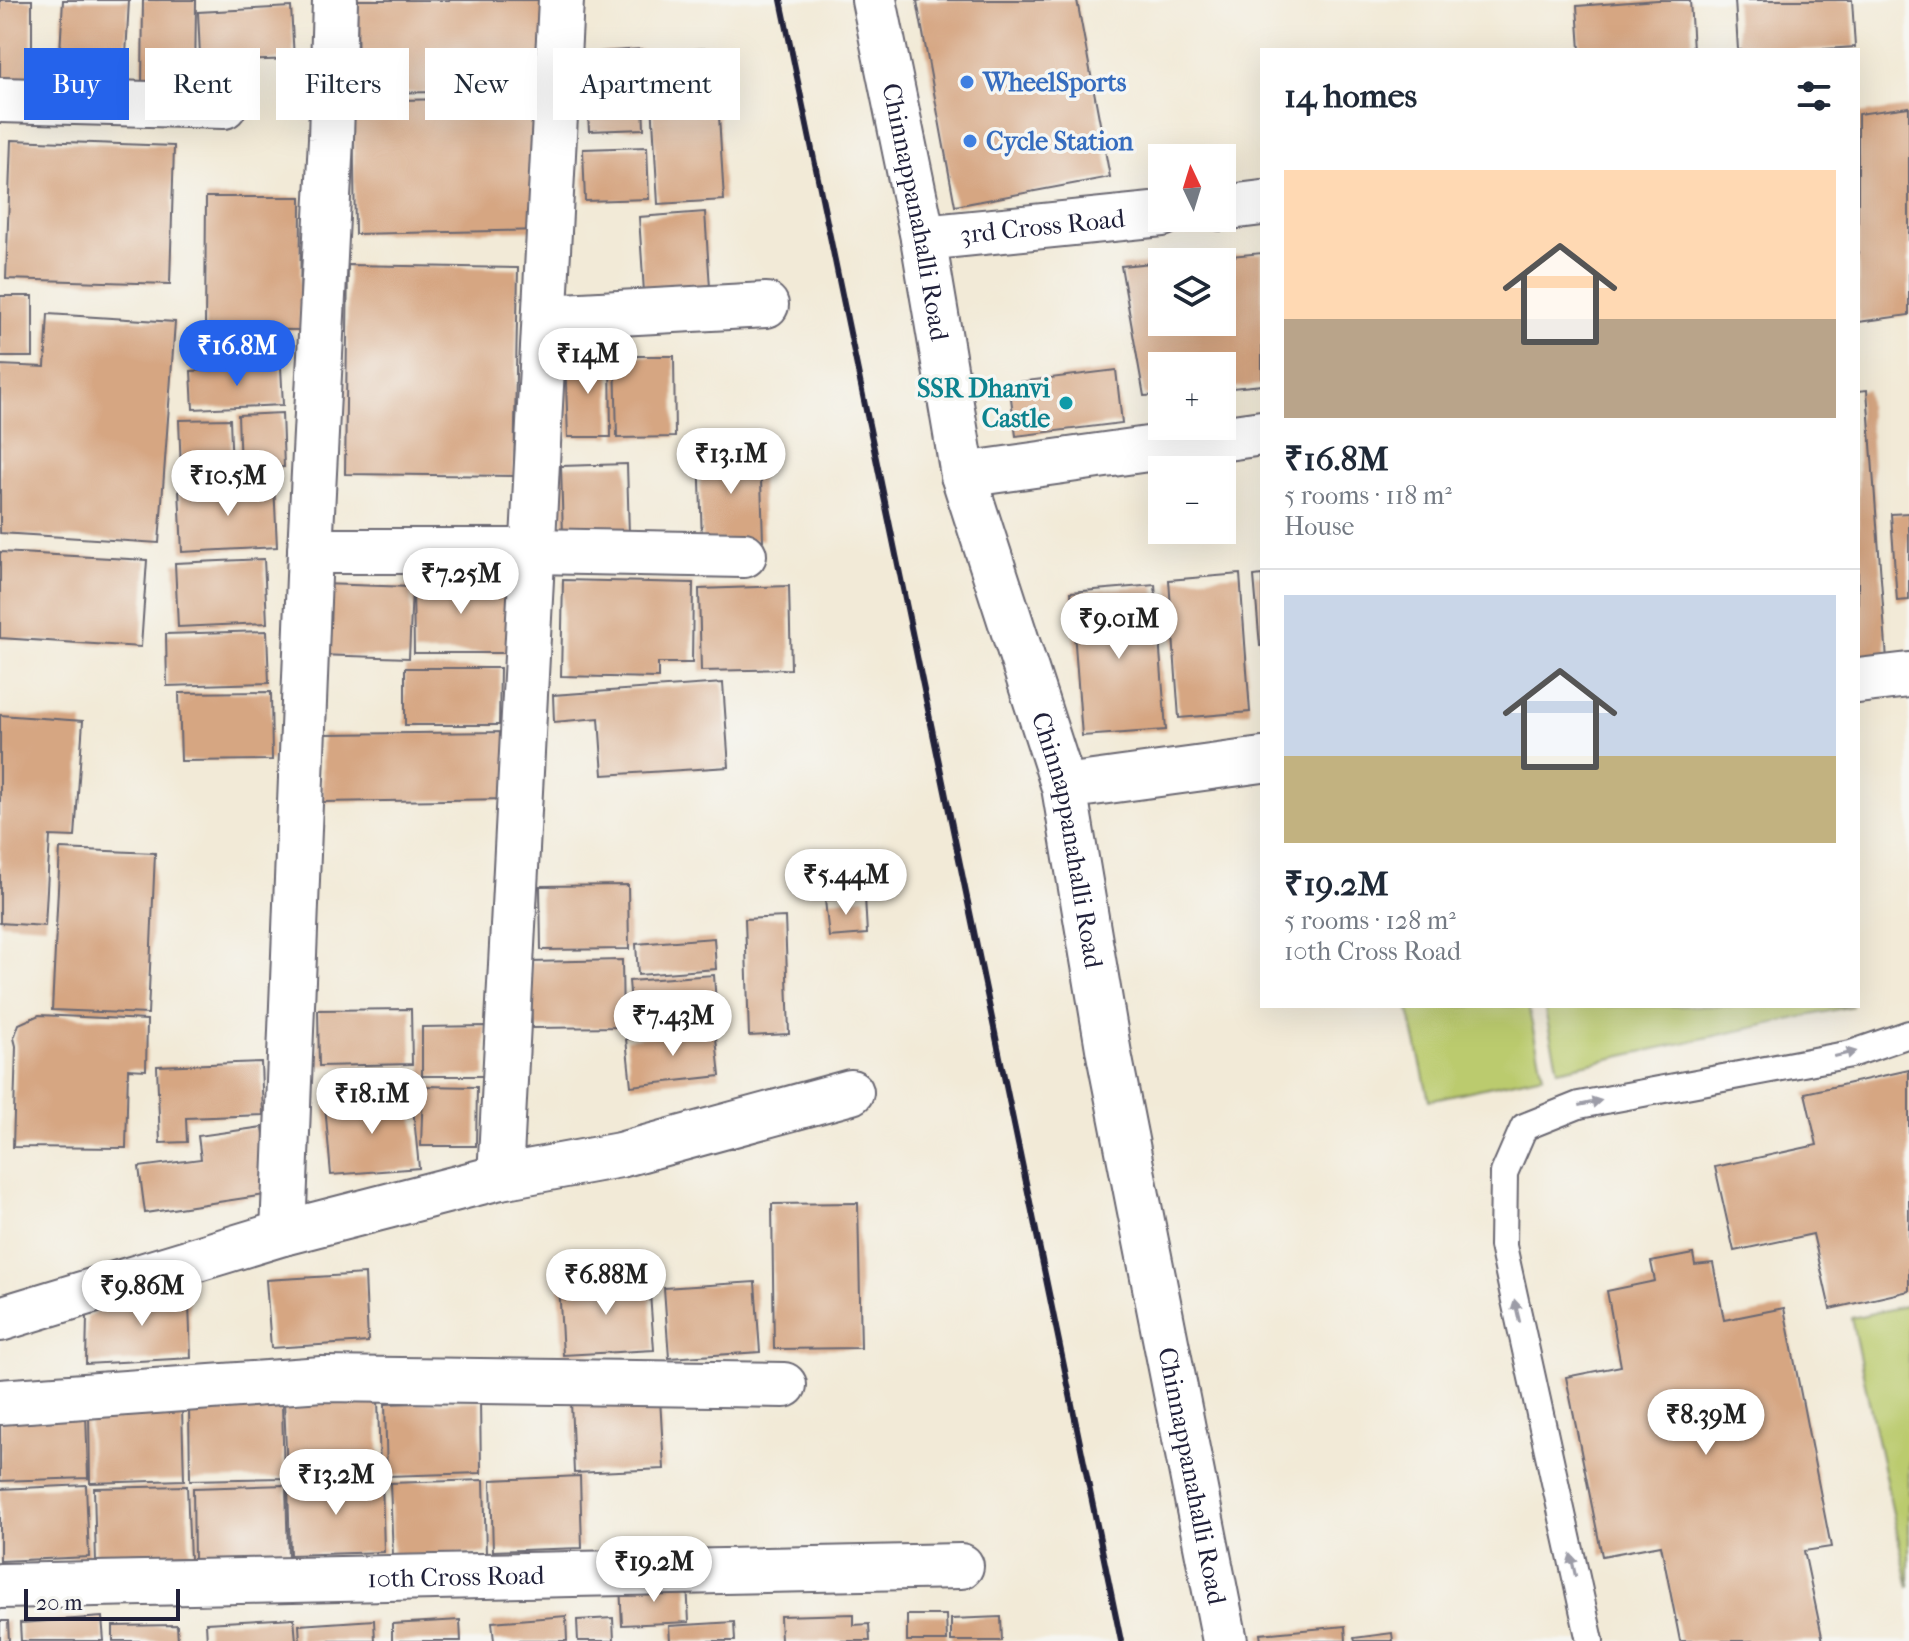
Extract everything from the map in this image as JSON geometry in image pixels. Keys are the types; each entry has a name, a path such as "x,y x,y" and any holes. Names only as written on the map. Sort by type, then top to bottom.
{"street":[{"path":"283,1233 335,0"},
{"path":"500,1177 561,0"},
{"name":"Chinnappanahalli Road","path":"874,0 923,238 963,475 1064,787 1109,1054 1225,1641"},
{"path":"0,100 145,104"},
{"path":"1236,206 1260,203"},
{"name":"3rd Cross Road","path":"923,238 1148,215"},
{"path":"545,317 766,305"},
{"path":"963,475 1260,433"},
{"path":"310,551 744,555"},
{"path":"1860,681 1909,675"},
{"path":"1064,787 1260,760"},
{"path":"0,1319 283,1233 500,1177 620,1155 851,1092"},
{"path":"0,1402 322,1379 784,1385"},
{"name":"10th Cross Road","path":"0,1586 961,1566"}],"lane":[{"path":"1590,1641 1503,1246 1504,1173 1524,1127 1579,1105 1851,1054 1909,1034"}],"green space":[{"path":"1408,1008 1528,1008 1543,1075 1429,1100"},
{"path":"1544,1008 1844,1008 1558,1070"},
{"path":"1909,1305 1909,1588 1851,1318"}],"building":[{"path":"0,0 32,0 32,48 24,48 24,93 0,93"},
{"path":"63,0 129,0 126,48 60,48"},
{"path":"143,0 196,0 195,48 145,48 145,84 142,84"},
{"path":"357,0 545,0 547,91 537,91 537,48 425,48 425,92 409,92 409,48 358,48"},
{"path":"1077,0 1110,177 955,206 917,1"},
{"path":"1690,0 1693,48 1580,48 1577,6"},
{"path":"1735,0 1852,0 1855,47 1738,48"},
{"path":"291,7 293,48 276,48 276,60 260,60 260,48 200,48 198,12"},
{"path":"537,97 541,97 543,230 355,234 353,120 409,120 409,100 425,99 425,120 537,120"},
{"path":"1909,107 1909,315 1860,322 1860,114"},
{"path":"588,120 644,120 644,129 589,131"},
{"path":"653,120 719,120 724,200 658,204"},
{"path":"11,140 174,146 170,284 6,279"},
{"path":"647,147 649,199 585,201 583,149"},
{"path":"206,197 301,197 300,330 205,329"},
{"path":"705,212 711,303 645,307 639,217"},
{"path":"1260,253 1260,385 1236,388 1236,352 1148,352 1148,396 1144,396 1121,266 1148,263 1148,336 1236,336 1236,255"},
{"path":"348,265 518,268 514,476 345,474"},
{"path":"0,296 33,296 33,357 0,357"},
{"path":"48,314 175,322 159,543 0,533 0,365 45,367"},
{"path":"565,356 610,356 611,437 568,437"},
{"path":"615,356 674,356 675,437 617,438"},
{"path":"281,367 283,405 193,409 191,371"},
{"name":"SSR Dhanvi Castle","path":"1116,370 1122,423 1016,436 1009,383"},
{"path":"1867,390 1887,660 1860,663 1860,391"},
{"path":"282,413 284,467 240,468 238,415"},
{"path":"230,419 232,470 181,471 179,420"},
{"path":"760,450 763,540 702,541 699,452"},
{"path":"627,464 629,535 563,536 561,466"},
{"path":"274,484 277,547 182,552 179,489"},
{"path":"1909,513 1909,600 1897,601 1891,514"},
{"path":"0,552 147,560 141,647 0,638"},
{"path":"264,559 267,623 178,627 175,563"},
{"path":"1240,574 1250,712 1179,718 1169,580"},
{"path":"1260,575 1260,646 1254,576"},
{"path":"508,578 508,653 414,653 413,579"},
{"path":"563,580 693,583 692,663 658,663 658,678 561,676"},
{"path":"321,584 412,587 409,658 319,655"},
{"path":"1155,585 1166,730 1082,736 1071,592"},
{"path":"789,586 791,669 701,671 699,589"},
{"path":"267,631 269,683 167,686 166,634"},
{"path":"405,668 500,668 499,725 405,725"},
{"path":"723,683 729,767 603,775 599,718 554,722 553,695"},
{"path":"271,692 272,760 181,761 179,693"},
{"path":"0,715 83,721 75,837 50,836 45,926 0,923"},
{"path":"508,732 509,799 323,802 322,734"},
{"path":"60,849 155,853 148,1014 52,1010"},
{"path":"628,885 629,949 541,950 540,886"},
{"path":"865,897 867,934 829,937 825,900"},
{"path":"785,917 789,1034 749,1036 745,919"},
{"path":"714,938 716,969 638,975 636,944"},
{"path":"622,960 623,1027 532,1028 530,962"},
{"path":"714,975 717,1019 633,1025 629,981"},
{"path":"411,1009 412,1064 319,1066 318,1010"},
{"path":"39,1015 147,1020 146,1070 128,1069 126,1148 13,1147 14,1038 19,1024"},
{"path":"485,1026 485,1076 422,1076 422,1027"},
{"path":"715,1029 720,1076 631,1086 626,1039"},
{"path":"261,1062 263,1115 186,1118 187,1142 160,1143 157,1066"},
{"path":"1909,1070 1909,1291 1830,1309 1813,1234 1734,1251 1715,1167 1817,1145 1805,1093"},
{"path":"423,1086 477,1087 476,1146 421,1146"},
{"path":"412,1097 419,1168 331,1175 325,1105"},
{"path":"263,1127 272,1194 145,1213 139,1167 201,1159 198,1136"},
{"path":"858,1203 861,1348 774,1349 772,1204"},
{"path":"1693,1254 1695,1265 1713,1263 1724,1320 1784,1308 1831,1547 1804,1551 1823,1641 1680,1641 1661,1545 1602,1556 1566,1377 1621,1366 1607,1291 1655,1281 1651,1262"},
{"path":"365,1274 368,1342 271,1348 266,1280"},
{"path":"188,1278 191,1358 86,1364 87,1316"},
{"path":"649,1279 654,1350 563,1355 559,1285"},
{"path":"755,1282 760,1352 669,1358 664,1288"},
{"path":"660,1398 664,1469 574,1473 571,1401"},
{"path":"378,1399 380,1472 287,1474 284,1401"},
{"path":"480,1401 481,1473 387,1476 385,1404"},
{"path":"282,1405 284,1478 190,1480 189,1407"},
{"path":"182,1408 184,1480 90,1483 89,1410"},
{"path":"86,1412 88,1478 0,1481 0,1415"},
{"path":"580,1476 582,1548 493,1551 491,1480"},
{"path":"382,1479 384,1552 290,1555 288,1482"},
{"path":"484,1480 486,1553 393,1556 390,1483"},
{"path":"86,1485 89,1557 0,1561 0,1489"},
{"path":"286,1485 288,1558 194,1561 193,1488"},
{"path":"187,1486 190,1559 96,1562 94,1488"},
{"path":"687,1582 689,1622 622,1625 620,1585"},
{"path":"854,1614 854,1625 869,1624 870,1641 781,1641 780,1616"},
{"path":"907,1615 946,1615 947,1641 907,1641"},
{"path":"566,1616 567,1641 494,1641 492,1622"},
{"path":"102,1617 104,1641 21,1641 20,1623"},
{"path":"1001,1617 1002,1641 951,1641 951,1619"},
{"path":"294,1618 296,1641 207,1641 206,1623"},
{"path":"613,1618 614,1641 578,1641 577,1620"},
{"path":"374,1620 375,1641 300,1641 299,1625"},
{"path":"460,1620 461,1641 392,1641 392,1624"},
{"path":"0,1621 8,1621 9,1641 0,1641"},
{"path":"734,1622 735,1641 670,1641 669,1626"},
{"path":"177,1625 178,1641 113,1641 113,1626"},
{"path":"1345,1626 1346,1641 1261,1641 1260,1634"},
{"path":"1392,1633 1393,1641 1355,1641 1354,1638"}],"railway":[{"path":"781,0 1121,1641"}],"place":[{"name":"WheelSports","path":"967,82"},
{"name":"Cycle Station","path":"970,141"},
{"name":"SSR Dhanvi Castle","path":"1066,403"}]}
